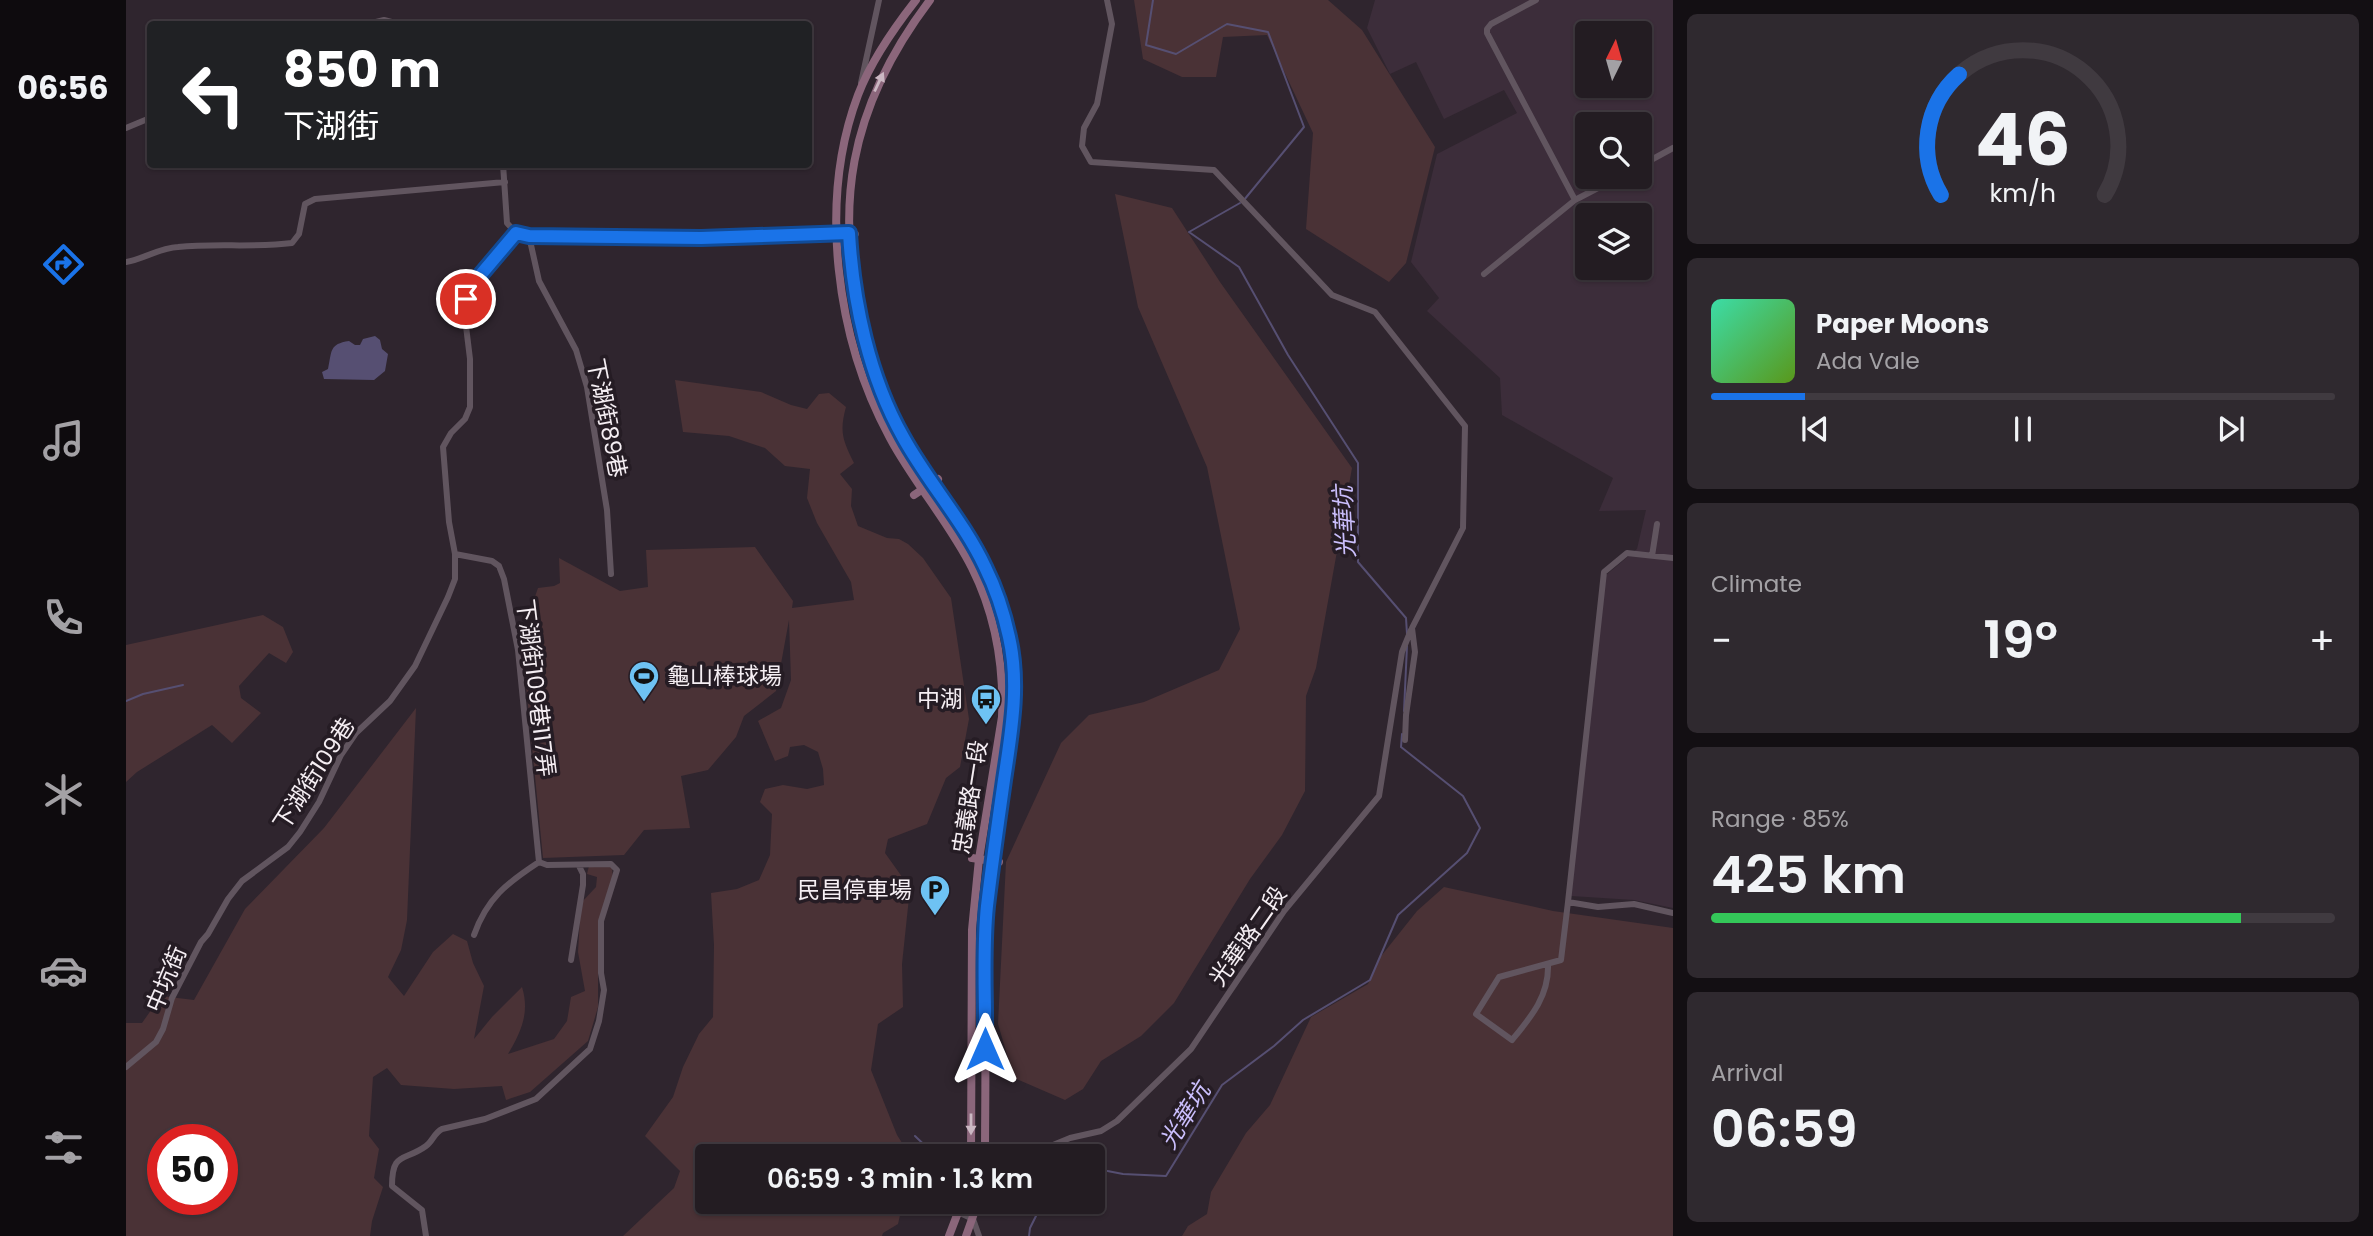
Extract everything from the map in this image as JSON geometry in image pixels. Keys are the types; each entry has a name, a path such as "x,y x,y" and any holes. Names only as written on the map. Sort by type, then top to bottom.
{"main road":[{"name":"忠義路一段","path":"916,0 890,36 859,91 843,145 836,233 841,286 857,358 877,414 905,464 971,567 987,605 997,640 1003,699 1002,717 976,859 973,910 970,970 971,1144"},
{"name":"忠義路一段","path":"930,0 894,52 870,102 856,146 849,207 857,300 880,385 903,437 935,481 985,567 1010,640 1013,716 984,958 987,1144"},
{"path":"914,495 935,481"},
{"path":"976,859 996,861"},
{"path":"949,1236 960,1214"},
{"path":"966,1236 974,1214"}],"street":[{"path":"859,91 879,0"},
{"name":"光華路二段","path":"1055,1144 1101,1131 1117,1121 1191,1049 1284,911 1379,796 1402,652 1463,528 1465,426 1375,312 1332,295 1214,170 1091,162 1082,146 1084,128 1097,104 1112,24 1107,0"},
{"path":"1536,0 1490,24 1487,33 1575,200"},
{"path":"126,128 147,119"},
{"path":"1652,159 1673,148"},
{"path":"503,168 507,223 516,233 529,236 701,238 852,234"},
{"path":"126,262 138,260 157,250 178,247 292,243 299,234 305,204 315,199 505,182"},
{"path":"1485,274 1575,200 1596,189"},
{"name":"下湖街109巷","path":"208,934 242,881 288,847 300,832 319,802 341,755 356,733 390,701 415,666 455,579 455,554 449,522 443,447 451,433 465,419 470,407 466,299 480,275 516,233"},
{"name":"下湖街89巷","path":"529,236 539,281 576,350 587,387 607,510 611,574"},
{"path":"1653,555 1657,524"},
{"name":"下湖街109巷117弄","path":"455,554 492,561 499,566 504,579 518,650 539,862"},
{"path":"1548,965 1545,992 1532,1017 1512,1040 1476,1014 1499,977 1561,960 1604,572 1626,554 1673,558"},
{"path":"1405,740 1415,652 1412,628"},
{"path":"426,1236 422,1210 392,1186 393,1166 398,1158 429,1144 436,1132 442,1129 485,1119 536,1099 590,1049 599,1021 604,990 601,973 601,921 616,881 617,870 611,864 579,866 547,865 539,862 500,891 482,912 474,935"},
{"path":"570,960 583,886 583,874 579,866"},
{"path":"1568,902 1598,907 1634,904 1673,913"},
{"name":"中坑街","path":"126,1067 156,1042 163,1030 172,998 201,942 208,934"},
{"path":"962,1214 973,1219 979,1236"}],"shaded area":[{"path":"1134,0 1328,0 1362,30 1435,147 1406,263 1389,282 1306,229 1313,133 1267,35 1223,37 1216,77 1182,77 1143,59"},
{"path":"1375,0 1673,0 1673,908 1634,900 1571,896 1606,575 1637,549 1646,510 1599,511 1613,478 1502,415 1500,378 1427,311 1439,298 1411,262 1437,154 1517,113 1504,90 1444,119 1416,62 1390,74 1367,28"},
{"path":"1115,194 1172,208 1220,282 1352,468 1316,668 1306,696 1305,791 1282,835 1250,879 1174,1003 1141,1036 1101,1061 1083,1089 1065,1100 1014,1078 998,1024 1006,862 1061,743 1089,715 1144,702 1219,670 1240,629 1207,467 1138,307"},
{"path":"375,336 388,354 385,371 374,380 324,379 322,372 328,369 335,346 349,341 360,345 363,339"},
{"path":"675,380 761,392 807,409 819,394 829,393 846,407 843,436 854,463 840,474 852,489 851,506 858,526 908,544 923,558 951,598 969,719 960,767 946,778 927,824 888,839 885,853 910,888 902,964 903,1007 878,1024 871,1070 903,1144 695,1144 695,1214 900,1214 898,1224 882,1236 623,1236 674,1188 680,1171 645,1136 673,1097 683,1067 699,1034 713,1017 714,945 711,893 737,889 759,880 770,855 772,814 760,802 765,789 783,785 807,789 824,785 823,769 818,752 804,745 790,747 788,756 775,761 758,721 781,708 791,680 789,620 776,691 744,716 736,737 708,770 681,776 690,828 644,830 624,855 543,858 523,654 537,645 538,629 531,608 538,588 560,583 559,558 620,591 648,587 646,550 755,547 793,601 792,608 854,600 851,582 817,523 807,498 810,469 785,466 765,448 729,436 683,432"},
{"path":"263,615 283,627 293,652 286,663 269,653 239,686 241,698 261,713 232,743 212,725 137,772 126,782 126,645"},
{"path":"416,708 407,920 401,950 388,977 404,996 433,952 453,934 467,941 473,963 484,986 474,1039 522,987 525,1014 508,1054 554,1039 567,1021 571,997 585,991 578,952 581,903 596,887 597,877 587,874 589,866 612,867 613,880 598,922 598,1007 588,1041 530,1092 506,1100 502,1086 454,1089 401,1085 387,1068 373,1077 369,1136 379,1149 374,1178 383,1187 370,1236 126,1236 126,1023 142,1023 161,996 194,1000 245,909 324,828"},
{"path":"1444,887 1553,911 1673,928 1673,1236 1182,1236 1188,1226 1207,1214 1211,1192 1246,1133 1270,1105 1311,1017 1368,984 1378,960 1417,911"}],"waterway":[{"name":"光華坑","path":"1153,0 1146,45 1176,54 1227,24 1268,32 1304,127 1244,200"},
{"name":"光華坑","path":"1240,203 1189,232 1239,267 1288,355 1358,463 1358,562 1406,618 1407,634"},
{"name":"光華坑","path":"1404,711 1407,646"},
{"path":"126,701 143,694 183,685"},
{"name":"光華坑","path":"1105,1171 1166,1176 1222,1085 1274,1046 1303,1020 1370,980 1398,915 1467,853 1480,828 1463,796 1401,747 1402,734"},
{"path":"915,1136 923,1144"},
{"name":"光華坑","path":"1029,1236 1037,1214"}],"place":[{"name":"龜山棒球場","path":"644,703"},
{"name":"中湖","path":"986,726"},
{"name":"民昌停車場","path":"935,917"}],"route":[{"path":"466,299 472,285 487,265 516,233 529,236 701,238 849,233 857,300 880,385 903,437 985,567 1010,640 1014,700 987,908 984,958 985,1049"}]}
